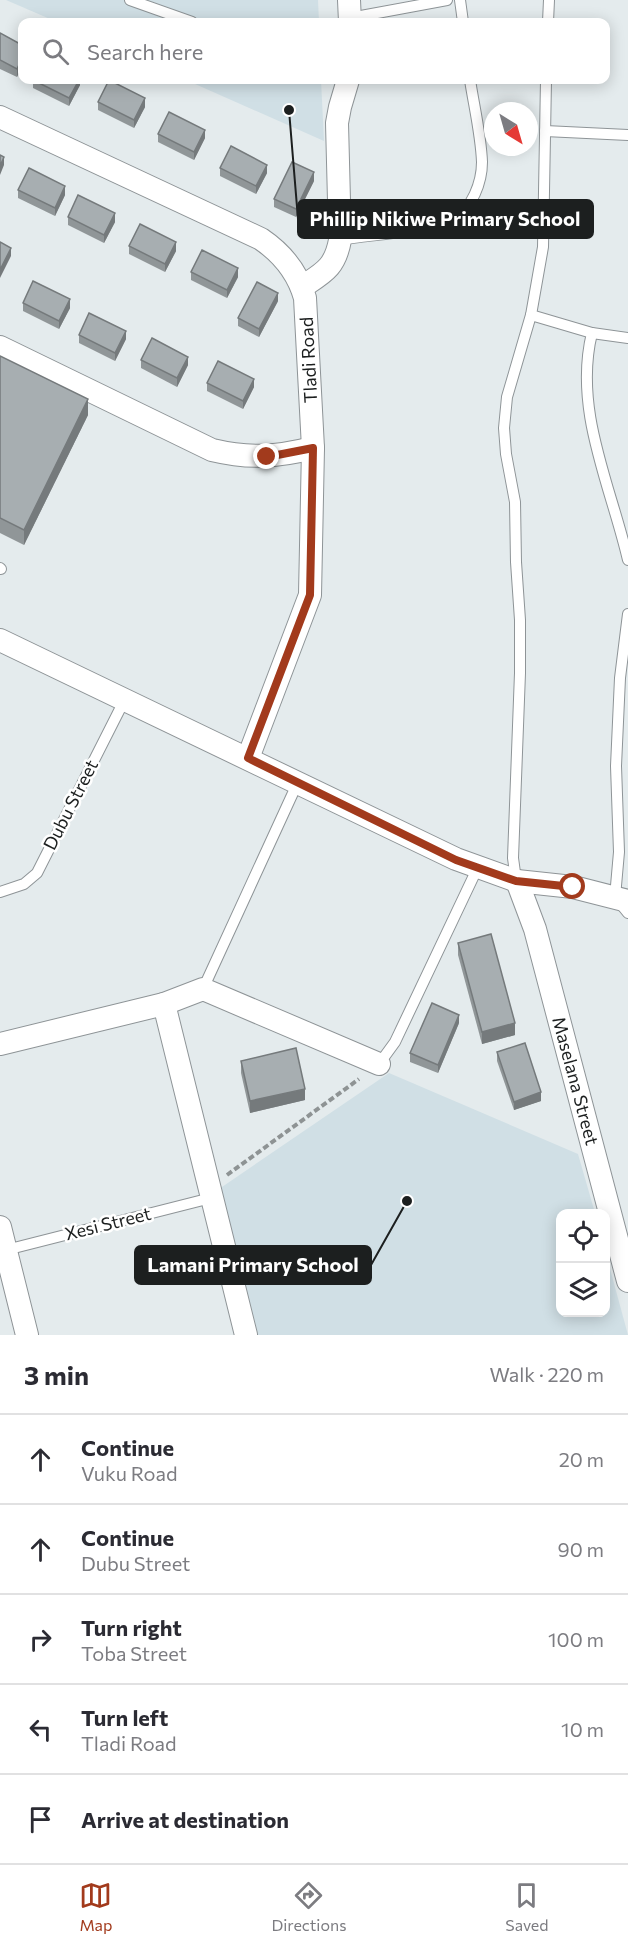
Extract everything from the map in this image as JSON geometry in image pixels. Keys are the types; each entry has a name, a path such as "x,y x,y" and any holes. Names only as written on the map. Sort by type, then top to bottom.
{"street":[{"path":"302,288 328,269 338,253 340,240 337,123 339,107 347,84"},
{"name":"Tladi Road","path":"0,117 261,239 291,266 302,288 305,298 313,448 310,595 248,758"},
{"path":"0,347 212,450 233,455 267,457 313,448"},
{"path":"0,640 298,782 438,852 516,881 573,887 624,904"},
{"name":"Maselana Street","path":"516,881 535,929 626,1269"},
{"path":"0,1044 164,1004 203,989 379,1064"},
{"path":"164,1004 246,1335"},
{"path":"0,1227 27,1335"}],"lane":[{"path":"130,0 181,18"},
{"path":"349,14 447,0"},
{"path":"460,0 462,18"},
{"path":"548,18 549,0"},
{"path":"340,240 390,234 437,224 454,218 466,207 476,190 482,162 471,84"},
{"path":"516,881 513,858 520,620 515,502 506,454 504,428 507,397 531,315 543,247 546,84"},
{"path":"545,130 628,135"},
{"path":"531,315 592,333 628,338"},
{"path":"592,333 586,355 591,425 628,560"},
{"path":"624,904 619,852 616,766 620,678 628,614"},
{"name":"Dubu Street","path":"0,892 24,885 37,873 125,699"},
{"path":"203,989 298,782"},
{"path":"379,1064 395,1042 478,867"},
{"name":"Xesi Street","path":"6,1251 210,1193"}],"path":[{"path":"210,1193 379,1064"}],"shaded area":[{"path":"6,0 318,0 319,18 48,18"},
{"path":"195,84 321,84 324,141"},
{"path":"389,1073 578,1154 594,1209 556,1209 556,1317 610,1317 610,1269 628,1335 254,1335 219,1189"}],"building":[{"path":"0,33 18,43 18,67 17,69 0,60"},
{"path":"41,84 77,84 69,98"},
{"path":"107,84 117,84 145,98 134,120 98,102"},
{"path":"169,112 205,130 194,152 158,134"},
{"path":"231,146 267,165 256,186 220,168"},
{"path":"292,162 314,172 296,209 274,199"},
{"path":"29,168 65,186 55,208 18,190"},
{"path":"78,195 115,213 104,235 68,217"},
{"path":"140,224 176,242 165,264 129,246"},
{"path":"0,242 11,248 0,270"},
{"path":"202,250 238,268 227,290 191,272"},
{"path":"33,281 70,299 59,321 23,303"},
{"path":"257,282 278,293 259,329 238,318"},
{"path":"89,313 126,331 115,353 79,335"},
{"path":"152,338 188,357 177,378 141,360"},
{"path":"0,356 88,399 24,530 0,518"},
{"path":"218,361 254,379 243,401 207,383"},
{"path":"491,934 515,1023 482,1032 458,943"},
{"path":"432,1003 459,1015 438,1065 410,1053"},
{"path":"525,1043 541,1092 514,1102 497,1052"},
{"path":"296,1048 305,1089 250,1101 241,1061"}],"place":[{"name":"Phillip Nikiwe Primary School","path":"289,110"},
{"name":"Lamani Primary School","path":"407,1201"}],"route":[{"path":"267,457 313,448 310,595 248,758 456,860 516,881 573,887"}]}
